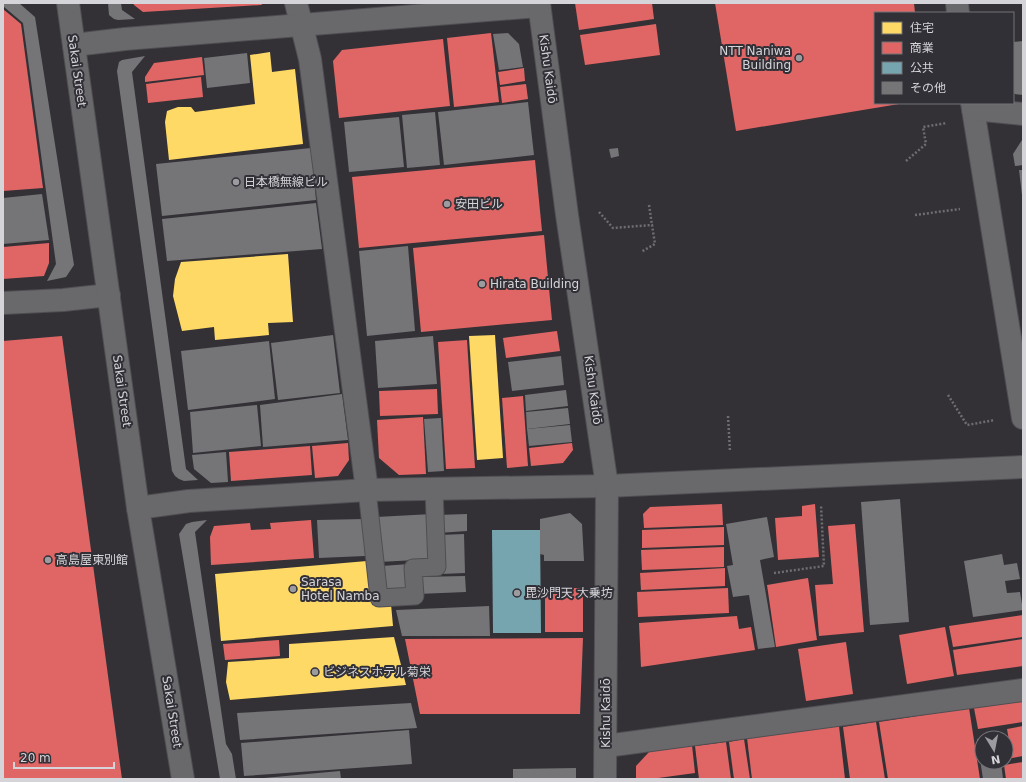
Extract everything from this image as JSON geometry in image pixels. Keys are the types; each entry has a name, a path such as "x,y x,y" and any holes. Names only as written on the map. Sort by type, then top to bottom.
{"street":[{"name":"Sakai Street","path":"68,3 138,508 183,779"},
{"path":"296,3 310,59 367,490"},
{"path":"74,45 125,39 302,26 539,4"},
{"name":"Kishu Kaidō","path":"539,4 567,215 607,486 605,779"},
{"path":"1023,114 973,106 1023,418"},
{"path":"3,303 63,300 109,294"},
{"path":"138,508 189,501 367,490 607,486 1023,467"},
{"path":"606,746 1023,690"}],"lane":[{"path":"367,490 379,598 415,596 413,568 437,567 434,490"}],"path":[{"path":"906,161 926,144 923,127 946,123"},
{"path":"641,252 655,244 649,205"},
{"path":"915,216 965,208"},
{"path":"599,212 613,228 652,225"},
{"path":"948,395 967,425 998,419"},
{"path":"728,416 731,480"},
{"path":"774,573 824,566 820,477"}],"building: 住宅":[{"path":"270,52 272,72 295,69 303,144 169,160 165,122 167,111 178,107 191,107 195,112 255,104 250,55"},
{"path":"288,254 293,322 268,323 269,335 215,340 214,327 182,331 173,296 175,279 181,262"},
{"path":"495,335 503,458 477,460 469,336"},
{"name":"Sarasa Hotel Namba","path":"367,561 372,605 391,604 393,626 221,641 215,574"},
{"name":"ビジネスホテル菊栄","path":"394,637 406,685 230,700 226,682 228,662 289,658 289,644"}],"building: 商業":[{"path":"133,3 264,3 261,5 143,12"},
{"path":"575,3 652,3 654,19 579,30"},
{"name":"NTT Naniwa Building","path":"715,3 914,3 915,12 874,12 874,104 899,104 736,131"},
{"path":"3,9 21,24 43,188 3,191"},
{"path":"656,24 660,55 585,65 580,35"},
{"path":"491,33 499,102 454,107 447,38"},
{"path":"443,39 450,106 339,118 333,61 342,50"},
{"path":"202,57 204,75 145,82 145,77 154,63"},
{"path":"524,68 525,81 500,85 498,72"},
{"path":"201,77 203,97 148,103 146,84"},
{"path":"526,84 528,99 502,103 500,87"},
{"name":"安田ビル","path":"535,160 542,231 359,248 352,177"},
{"name":"Hirata Building","path":"544,235 552,320 421,332 413,248"},
{"path":"49,243 49,263 44,276 3,279 3,247"},
{"path":"557,331 560,351 506,358 503,338"},
{"name":"高島屋東別館","path":"62,336 122,779 3,779 3,341"},
{"path":"467,340 475,468 446,469 438,342"},
{"path":"437,389 438,414 380,416 379,391"},
{"path":"523,396 528,466 507,468 502,398"},
{"path":"423,417 426,474 399,475 379,458 377,420"},
{"path":"348,443 349,460 338,476 315,478 312,446"},
{"path":"572,443 573,450 563,463 531,466 529,448"},
{"path":"310,446 312,475 231,481 229,452"},
{"path":"722,504 723,525 644,528 643,514 650,507"},
{"path":"815,504 819,557 778,560 775,518 802,516 802,506"},
{"path":"311,520 314,558 211,565 210,537 214,526 250,523 251,530 271,529 270,523"},
{"path":"855,524 864,632 819,636 815,585 833,584 828,526"},
{"path":"724,527 724,545 642,548 642,530"},
{"path":"724,547 724,567 642,570 641,550"},
{"path":"725,568 725,586 641,590 640,573"},
{"path":"808,578 817,640 776,647 767,585"},
{"path":"545,588 583,588 583,632 545,632"},
{"path":"728,588 729,613 638,617 637,592"},
{"path":"1023,615 1023,637 953,647 949,626"},
{"path":"737,616 739,629 751,627 755,650 641,667 639,623"},
{"path":"945,627 954,676 907,684 899,635"},
{"path":"583,638 580,714 420,714 405,639"},
{"path":"1023,639 1023,666 957,675 953,650"},
{"path":"279,640 280,656 225,660 223,644"},
{"path":"846,642 853,694 806,701 798,649"},
{"path":"1023,700 1023,722 978,729 974,708"},
{"path":"969,708 974,740 974,770 979,770 980,779 888,779 879,722"},
{"path":"876,722 885,779 850,779 843,727"},
{"path":"839,726 845,779 752,779 747,738"},
{"path":"1023,726 1023,756 1014,758 1014,730 1007,729"},
{"path":"744,739 750,779 734,779 729,742"},
{"path":"726,742 731,779 699,779 695,746"},
{"path":"692,745 695,773 651,779 636,779 636,766 650,751"},
{"path":"1023,762 1023,779 1006,779 1005,770 1014,770 1014,763"}],"building: 公共":[{"name":"毘沙門天 大乗坊","path":"492,530 540,530 541,633 493,633"}],"building: その他":[{"path":"3,3 19,3 35,17 74,265 66,277 47,281 56,264 23,23 3,6"},
{"path":"108,3 121,3 122,10 135,19 114,19 109,15"},
{"path":"508,33 519,44 523,67 499,70 493,34"},
{"path":"1023,41 1023,95 1014,93 1014,42"},
{"path":"247,53 250,83 207,88 204,58"},
{"path":"145,56 132,72 186,469 198,480 184,481 175,476 172,471 117,71 119,62 122,60"},
{"path":"528,102 534,155 444,165 438,112"},
{"path":"435,112 440,165 407,168 402,115"},
{"path":"399,117 404,167 349,172 344,122"},
{"path":"1022,140 1023,165 1015,166 1013,154"},
{"name":"日本橋無線ビル","path":"311,148 316,200 162,216 156,164"},
{"path":"618,148 619,156 611,158 609,149"},
{"path":"1019,170 1023,170 1022,195"},
{"path":"42,194 49,240 3,244 3,198"},
{"path":"316,203 322,249 167,261 162,219"},
{"path":"408,246 415,331 367,336 359,251"},
{"path":"333,335 340,393 278,400 271,343"},
{"path":"433,336 437,384 378,388 375,341"},
{"path":"269,341 275,399 188,410 181,351"},
{"path":"561,356 564,385 512,391 508,362"},
{"path":"566,390 568,406 526,411 525,395"},
{"path":"342,394 348,440 263,447 260,405"},
{"path":"257,405 261,446 193,453 190,412"},
{"path":"568,408 570,424 527,429 526,412"},
{"path":"441,418 444,471 428,472 424,419"},
{"path":"570,425 572,442 529,446 527,429"},
{"path":"226,452 228,482 211,483 194,469 192,455"},
{"path":"900,499 909,622 870,625 861,502"},
{"path":"570,513 582,524 584,561 544,561 544,555 540,554 540,519"},
{"path":"432,514 435,559 379,562 376,517"},
{"path":"467,514 467,531 438,533 437,515"},
{"path":"767,517 774,557 760,560 775,647 758,649 749,595 733,597 727,566 733,565 726,524"},
{"path":"364,519 365,556 319,558 317,520"},
{"path":"207,520 195,532 226,744 232,754 236,779 220,779 179,534 186,524"},
{"path":"464,534 465,573 441,574 440,535"},
{"path":"1002,554 1004,565 1017,563 1020,579 1005,581 1007,593 1020,592 1023,610 973,617 964,561"},
{"path":"409,564 410,588 383,589 382,566"},
{"path":"465,576 466,592 418,594 417,577"},
{"path":"489,606 490,636 402,636 396,610"},
{"path":"411,703 417,728 240,740 237,713"},
{"path":"409,730 412,764 244,776 241,743"},
{"path":"576,768 576,779 513,779 513,769"},
{"path":"982,770 1002,770 1003,779 983,779"},
{"path":"340,771 341,779 264,779 264,778"}],"place":[{"name":"NTT Naniwa Building","path":"799,58"},
{"name":"日本橋無線ビル","path":"236,182"},
{"name":"安田ビル","path":"447,204"},
{"name":"Hirata Building","path":"482,284"},
{"name":"高島屋東別館","path":"48,560"},
{"name":"Sarasa Hotel Namba","path":"293,589"},
{"name":"毘沙門天 大乗坊","path":"517,593"},
{"name":"ビジネスホテル菊栄","path":"315,672"}]}
